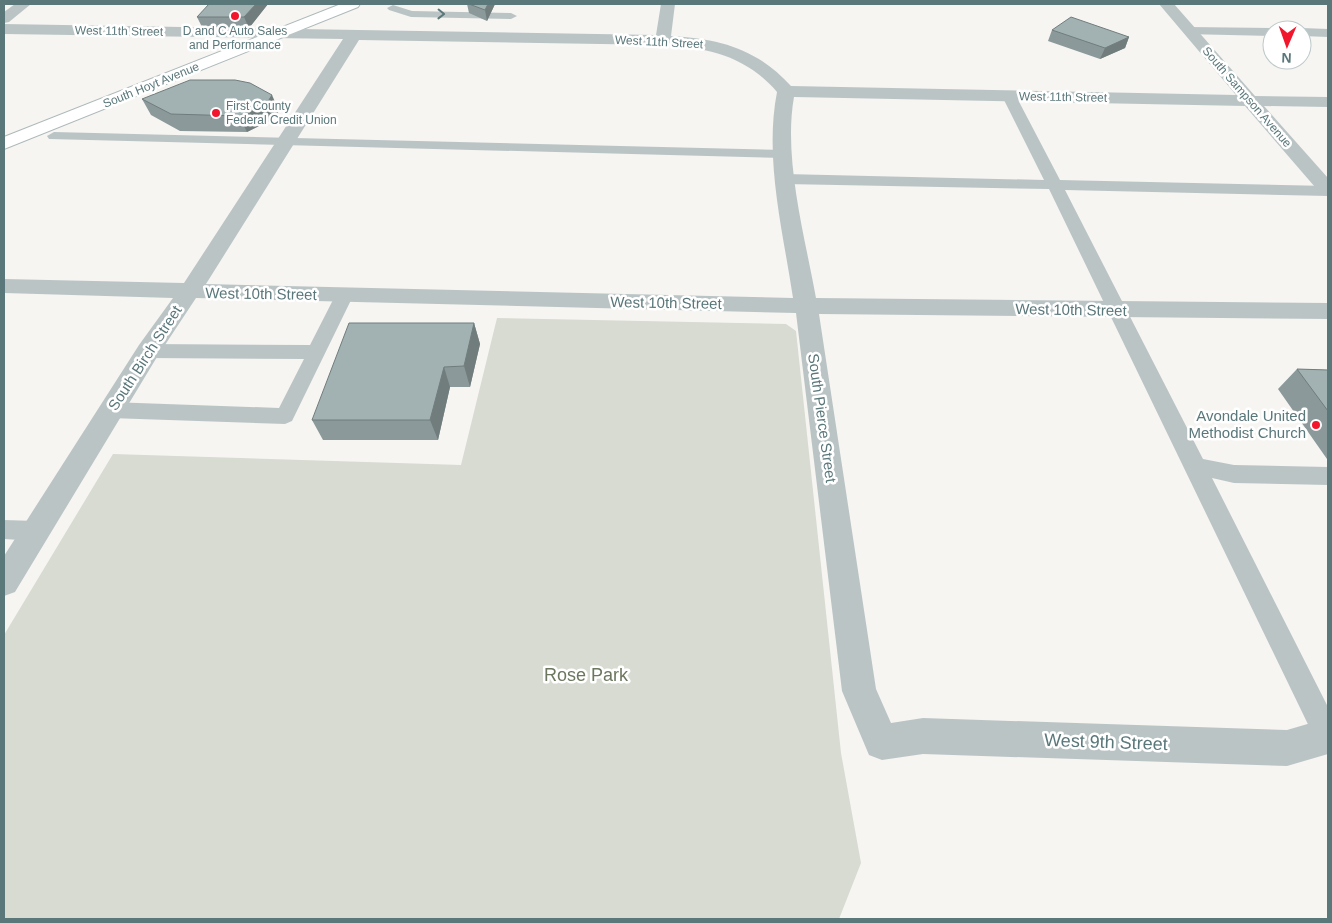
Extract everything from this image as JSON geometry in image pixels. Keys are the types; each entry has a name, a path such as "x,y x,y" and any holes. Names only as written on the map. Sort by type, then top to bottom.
{"main road":[{"name":"South Hoyt Avenue","path":"4,144 353,4"}],"street":[{"path":"4,19 24,4"},
{"path":"663,40 668,4"},
{"name":"South Sampson Avenue","path":"1166,4 1328,190"},
{"name":"West 11th Street","path":"4,29 663,40 693,42 738,53 761,64 775,76 786,91 1328,102"},
{"name":"South Birch Street","path":"4,582 110,410 175,309 190,292 354,35"},
{"name":"South Pierce Street","path":"786,91 781,118 784,167 806,306 858,691 882,742"},
{"name":"West 10th Street","path":"4,286 344,296 806,306 1328,311"},
{"name":"West 9th Street","path":"882,742 923,736 1287,748 1312,742 1328,735"}],"lane":[{"path":"393,8 411,14 511,16"},
{"path":"1189,31 1262,32"},
{"path":"1312,32 1328,33"},
{"path":"1009,96 1056,185 1328,735"},
{"path":"54,136 285,144 784,167 1056,185 1328,190"},
{"path":"110,410 284,416 344,296"},
{"path":"148,352 315,352"},
{"path":"1195,466 1234,474 1328,476"},
{"path":"4,529 36,531"}],"green space":[{"name":"Rose Park","path":"497,318 786,324 796,331 841,753 861,863 839,919 4,919 4,635 113,454 461,465"}],"building":[{"path":"209,4 256,4 244,17 197,17"},
{"path":"469,4 488,4 485,10"},
{"path":"1071,17 1129,37 1105,48 1052,30"},
{"path":"190,80 235,80 250,83 272,95 267,103 239,116 171,114 142,99"},
{"path":"349,323 474,323 464,366 444,367 430,420 312,420"},
{"path":"1297,369 1328,370 1328,411"}],"place":[{"name":"D and C Auto Sales and Performance","path":"235,16"},
{"name":"First County Federal Credit Union","path":"216,113"},
{"name":"Avondale United Methodist Church","path":"1316,425"}]}
